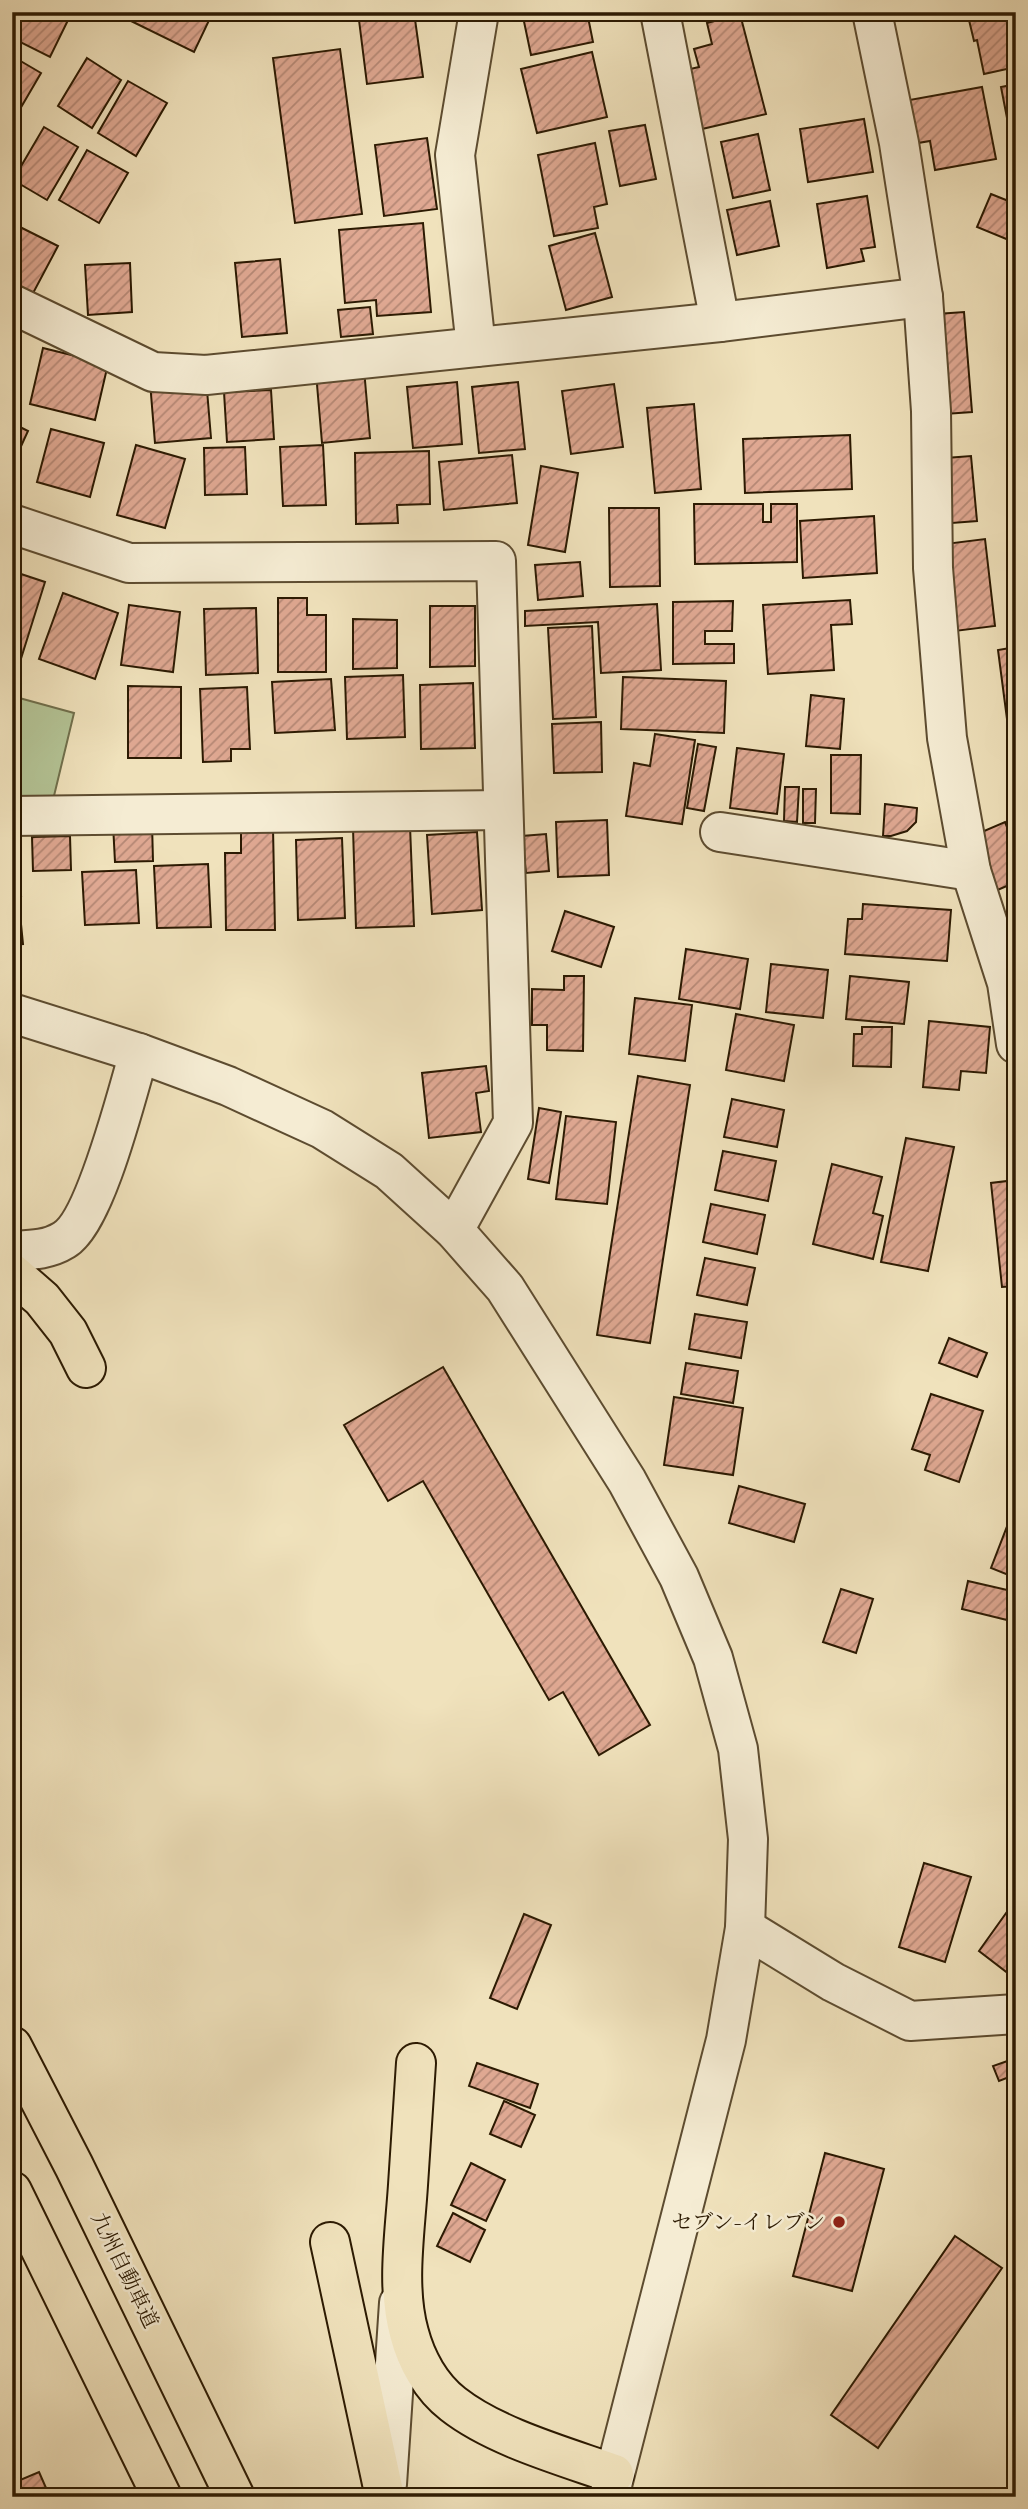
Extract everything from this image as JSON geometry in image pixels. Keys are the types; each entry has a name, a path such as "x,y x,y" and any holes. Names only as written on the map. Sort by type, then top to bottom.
{"highway":[{"path":"12,1273 42,1300 68,1332 86,1368"},
{"name":"九州自動車道","path":"12,2046 74,2166 235,2497"},
{"path":"416,2063 404,2231 403,2296 408,2333 419,2362 434,2385 454,2404 489,2425 611,2485"},
{"path":"12,2191 162,2497"},
{"path":"330,2242 386,2497"}],"street":[{"path":"476,347 455,155 479,12"},
{"path":"660,12 720,322"},
{"path":"872,12 899,143 923,297 931,411 933,568 947,738 971,871 1007,983 1016,1044"},
{"path":"12,304 153,372 206,375 720,322 923,297"},
{"path":"12,524 129,563 496,561 513,1123 454,1230"},
{"path":"12,816 503,810"},
{"path":"720,832 971,871"},
{"path":"12,1013 139,1053 228,1086 322,1129 389,1171 454,1230 505,1288 627,1481 678,1577 713,1658 739,1762 748,1839 745,1928 726,2040 611,2485"},
{"path":"12,1251 41,1250 66,1239 82,1221 94,1196 139,1053"},
{"path":"745,1928 832,1982 910,2021 1016,2014"},
{"path":"386,2497 404,2231"}],"green space":[{"path":"12,696 74,713 46,829 12,831"}],"building":[{"path":"12,12 71,14 50,57 12,38"},
{"path":"136,12 213,12 194,52 131,21"},
{"path":"358,12 414,12 423,77 367,84"},
{"path":"522,12 587,12 593,42 531,55"},
{"path":"973,12 1016,12 1016,67 984,74 977,40 974,41 969,20 975,19"},
{"path":"740,14 766,114 702,129 686,70 699,67 694,49 712,44 707,23"},
{"path":"340,49 362,214 295,223 273,58"},
{"path":"592,52 607,117 537,133 521,69"},
{"path":"12,56 41,73 16,116 12,114"},
{"path":"87,58 121,80 92,128 58,106"},
{"path":"128,81 167,103 136,156 98,133"},
{"path":"1016,84 1016,148 1013,149 1001,87"},
{"path":"982,87 996,159 935,170 930,141 912,144 904,101"},
{"path":"864,119 873,172 808,182 800,129"},
{"path":"645,125 656,179 620,186 609,131"},
{"path":"44,127 78,147 47,200 13,180"},
{"path":"758,134 770,190 733,198 721,142"},
{"path":"427,138 437,209 384,216 375,145"},
{"path":"595,143 607,204 594,207 598,228 554,236 538,155"},
{"path":"87,150 128,173 99,223 59,200"},
{"path":"991,194 1016,204 1016,243 977,227"},
{"path":"867,196 875,247 861,249 864,261 827,268 817,204"},
{"path":"770,201 779,246 737,255 727,210"},
{"path":"12,223 58,246 31,297 12,288"},
{"path":"423,223 431,312 377,316 376,300 345,303 339,230"},
{"path":"595,233 612,297 566,310 549,246"},
{"path":"280,259 287,333 242,337 235,263"},
{"path":"130,263 132,312 88,315 85,265"},
{"path":"370,307 373,334 341,337 338,310"},
{"path":"964,312 972,412 945,414 937,314"},
{"path":"43,348 108,364 95,420 30,404"},
{"path":"364,369 370,438 322,443 316,373"},
{"path":"206,378 211,438 155,443 150,382"},
{"path":"457,382 462,444 413,448 407,387"},
{"path":"518,382 525,449 479,453 472,387"},
{"path":"614,384 623,447 571,454 562,391"},
{"path":"271,390 274,439 227,442 224,392"},
{"path":"694,404 701,489 655,493 647,408"},
{"path":"12,423 28,431 12,466"},
{"path":"51,429 104,443 90,497 37,482"},
{"path":"850,435 852,489 745,493 743,439"},
{"path":"136,445 185,459 165,528 117,515"},
{"path":"323,445 326,505 283,506 280,447"},
{"path":"245,447 247,494 205,495 204,448"},
{"path":"429,451 430,504 397,505 398,523 356,524 355,453"},
{"path":"512,455 517,503 444,510 439,462"},
{"path":"971,456 977,521 952,523 946,458"},
{"path":"541,466 578,473 565,552 528,545"},
{"path":"694,504 763,504 763,522 771,522 771,504 797,504 797,562 695,564"},
{"path":"609,508 659,508 660,586 610,587"},
{"path":"874,516 877,573 803,578 800,521"},
{"path":"985,539 995,626 955,631 945,544"},
{"path":"580,562 583,596 538,600 535,565"},
{"path":"12,571 45,582 19,665 12,663"},
{"path":"63,593 118,613 95,679 39,659"},
{"path":"278,598 307,598 307,615 326,615 326,672 278,672"},
{"path":"850,600 852,624 831,625 834,670 768,674 763,605"},
{"path":"733,601 732,631 705,631 705,644 734,644 734,663 673,664 673,602"},
{"path":"657,604 661,670 601,673 598,622 525,626 525,611"},
{"path":"129,605 180,612 173,672 121,665"},
{"path":"430,606 475,606 475,666 430,667"},
{"path":"256,608 258,673 206,675 204,609"},
{"path":"353,619 397,620 397,668 353,669"},
{"path":"592,626 596,717 553,719 548,628"},
{"path":"1016,647 1016,765 1013,765 998,650"},
{"path":"403,675 405,737 347,739 345,677"},
{"path":"623,677 726,681 724,733 621,729"},
{"path":"331,679 335,730 275,733 272,682"},
{"path":"473,683 475,748 421,749 420,685"},
{"path":"128,686 181,687 181,758 128,758"},
{"path":"247,687 250,749 231,749 231,761 203,762 200,689"},
{"path":"811,695 844,699 840,749 806,746"},
{"path":"601,722 602,772 554,773 552,724"},
{"path":"655,734 695,740 682,824 626,816 634,763 650,766"},
{"path":"698,744 716,747 704,811 687,808"},
{"path":"737,748 784,754 777,814 730,808"},
{"path":"831,755 861,755 860,814 831,813"},
{"path":"785,787 799,787 797,822 784,821"},
{"path":"803,789 816,789 815,823 803,823"},
{"path":"885,804 917,808 916,822 907,831 883,836"},
{"path":"607,820 609,875 558,877 556,822"},
{"path":"1005,822 1016,849 1016,882 993,892 970,837"},
{"path":"152,823 153,861 115,862 113,824"},
{"path":"410,826 414,926 356,928 353,828"},
{"path":"241,828 273,828 275,930 226,930 225,853 241,853"},
{"path":"477,832 482,910 432,914 427,835"},
{"path":"546,834 549,871 526,873 522,836"},
{"path":"70,836 71,870 33,871 32,837"},
{"path":"342,838 345,918 298,920 296,840"},
{"path":"12,847 21,896 12,897"},
{"path":"208,864 211,927 157,928 154,866"},
{"path":"136,870 139,923 85,925 82,872"},
{"path":"19,904 23,944 12,945 12,905"},
{"path":"863,904 951,910 947,961 845,954 848,919 862,919"},
{"path":"565,911 614,927 601,967 552,951"},
{"path":"686,949 748,959 740,1009 679,999"},
{"path":"771,964 828,970 823,1018 766,1012"},
{"path":"564,976 584,976 583,1051 547,1050 547,1025 532,1025 532,989 564,990"},
{"path":"850,976 909,982 904,1024 846,1019"},
{"path":"635,998 692,1005 685,1061 629,1054"},
{"path":"736,1014 794,1025 784,1081 726,1070"},
{"path":"929,1021 990,1027 986,1073 961,1071 959,1090 923,1087"},
{"path":"862,1027 892,1027 891,1067 853,1066 854,1034 862,1034"},
{"path":"486,1066 489,1091 476,1093 481,1132 429,1138 422,1073"},
{"path":"638,1076 690,1085 650,1343 597,1335"},
{"path":"732,1099 784,1110 777,1147 724,1137"},
{"path":"539,1108 561,1112 549,1183 528,1179"},
{"path":"566,1116 616,1122 607,1204 556,1199"},
{"path":"906,1138 954,1147 928,1271 881,1262"},
{"path":"723,1151 776,1161 768,1201 715,1190"},
{"path":"832,1164 882,1177 873,1213 883,1216 873,1259 813,1244"},
{"path":"1016,1180 1016,1286 1002,1287 991,1183"},
{"path":"711,1204 765,1215 757,1254 703,1242"},
{"path":"705,1258 755,1268 747,1305 697,1295"},
{"path":"695,1314 747,1322 741,1358 689,1349"},
{"path":"949,1338 987,1353 977,1377 939,1363"},
{"path":"686,1363 738,1371 733,1403 681,1394"},
{"path":"443,1367 650,1725 599,1755 563,1692 549,1700 423,1481 388,1501 344,1425"},
{"path":"931,1394 983,1411 959,1482 925,1470 930,1455 912,1449"},
{"path":"674,1397 743,1408 733,1475 664,1465"},
{"path":"739,1486 805,1504 794,1542 729,1523"},
{"path":"1016,1503 1016,1578 991,1568"},
{"path":"968,1581 1016,1592 1011,1621 962,1609"},
{"path":"841,1589 873,1599 856,1653 823,1642"},
{"path":"924,1863 971,1877 945,1962 899,1947"},
{"path":"1014,1902 1016,1965 1009,1974 979,1951"},
{"path":"524,1914 551,1925 517,2009 490,1998"},
{"path":"1016,2058 1016,2096 1009,2077 999,2081 993,2066"},
{"path":"477,2063 538,2084 530,2108 469,2086"},
{"path":"504,2101 535,2115 521,2147 490,2134"},
{"name":"セブン-イレブン","path":"825,2153 884,2169 852,2291 793,2276"},
{"path":"471,2163 505,2180 486,2221 451,2205"},
{"path":"453,2213 485,2230 470,2262 437,2246"},
{"path":"955,2236 1002,2268 878,2448 831,2415"},
{"path":"39,2472 50,2497 19,2497 13,2483"}],"place":[{"name":"セブン-イレブン","path":"839,2222"}]}
